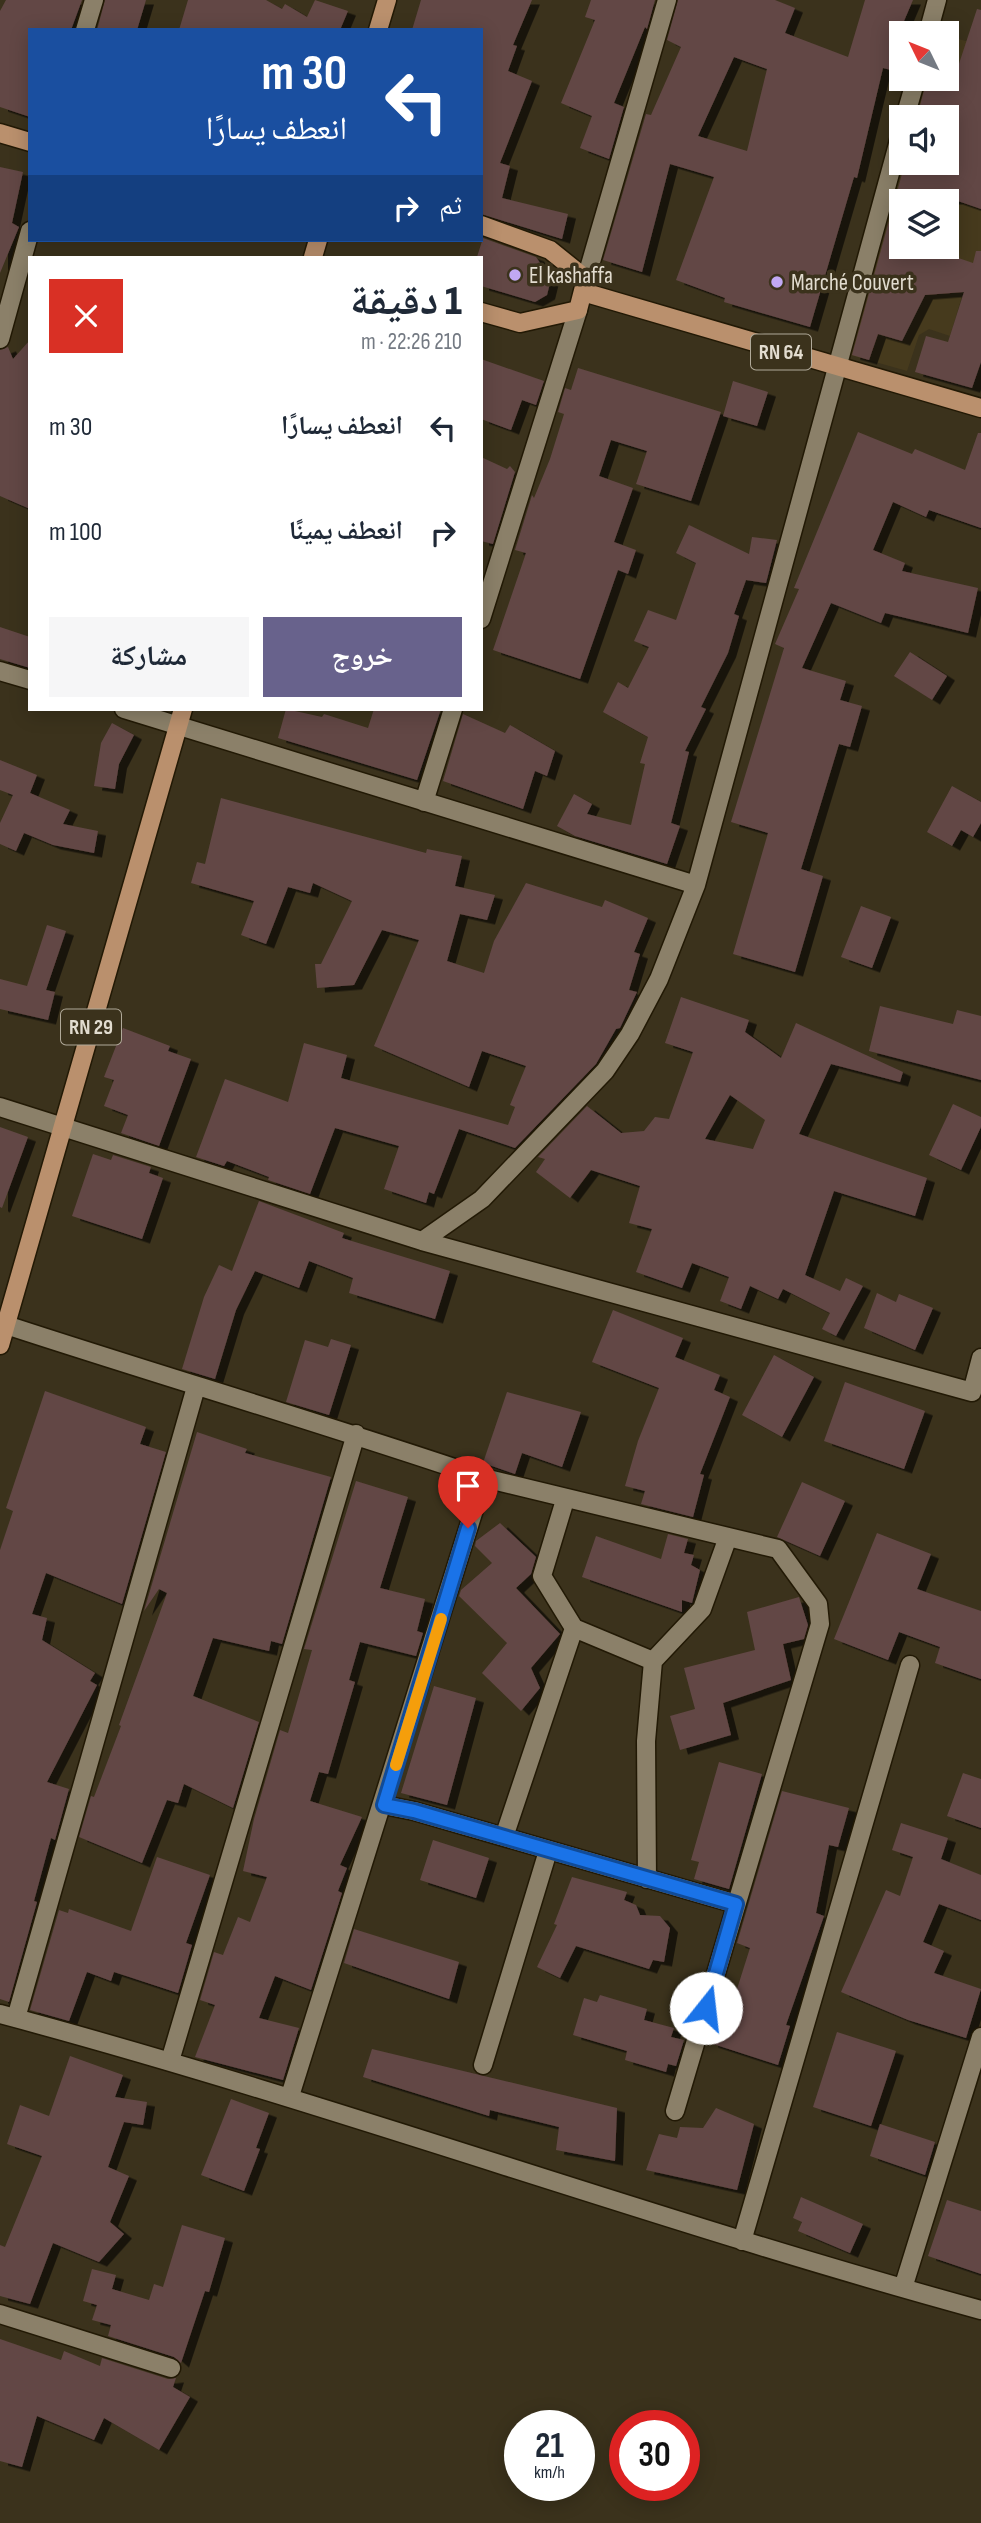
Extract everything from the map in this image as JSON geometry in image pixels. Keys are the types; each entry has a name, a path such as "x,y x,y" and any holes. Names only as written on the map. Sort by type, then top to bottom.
{"main road":[{"path":"379,28 387,0"},
{"path":"0,133 28,141"},
{"name":"RN 64","path":"483,226 550,250 582,294 981,408"},
{"name":"RN 64","path":"483,313 520,323 582,294"},
{"name":"RN 29","path":"0,1345 181,717"}],"street":[{"path":"86,28 94,0"},
{"path":"483,613 582,294 667,0"},
{"path":"931,21 937,0"},
{"path":"422,1241 482,1199 605,1071 630,1034 659,979 696,885 890,175"},
{"path":"0,339 28,238"},
{"path":"0,671 28,679"},
{"path":"138,711 181,717 424,802 696,885"},
{"path":"424,802 452,711"},
{"path":"0,1107 422,1241 972,1392 981,1358"},
{"path":"6,1325 196,1387 356,1434 484,1478 565,1500 778,1549 818,1604 820,1624 675,2111"},
{"path":"196,1387 8,2016 290,2096 657,2216 981,2309"},
{"path":"170,2061 356,1434"},
{"path":"290,2096 384,1805 484,1478"},
{"path":"565,1500 542,1576 574,1628 653,1661"},
{"path":"647,1879 646,1741 653,1661 702,1609 728,1537"},
{"path":"503,1837 574,1628"},
{"path":"742,2241 910,1665"},
{"path":"384,1805 736,1904"},
{"path":"484,2064 548,1851"},
{"path":"902,2288 981,2037"},
{"path":"0,2315 171,2368"}],"shaded area":[{"path":"959,39 981,45 981,265 972,263 950,336 929,329 919,335 907,371 847,354 889,205 889,259 959,259 959,189 894,189 898,175 959,175 959,105 916,105 921,91 959,91"}],"building":[{"path":"6,0 82,0 72,28 28,28 28,116 0,107 0,11"},
{"path":"105,0 146,0 138,28 98,28"},
{"path":"188,0 266,0 282,9 285,4 307,17 315,0 348,11 341,28 180,28"},
{"path":"421,0 532,0 513,45 517,46 508,71 532,81 500,163 510,166 502,198 568,214 562,239 483,215 483,28 413,28"},
{"path":"591,0 655,0 647,29 645,27 614,103 624,107 609,159 580,148 592,116 561,103 595,20 585,17"},
{"path":"678,0 775,0 795,8 785,33 848,57 865,0 913,0 904,21 889,21 889,70 883,68 857,178 854,177 810,327 724,302 725,298 676,280 714,177 670,164 642,272 603,260 646,114 651,115 681,47 667,40","holes":["734,57 767,69 747,151 698,136"]},
{"path":"977,9 981,10 981,209 959,201 959,189 898,189 902,175 959,175 959,105 920,105 924,91 959,91 959,64"},
{"path":"0,167 23,172 12,223 19,227 0,273"},
{"path":"889,221 889,259 959,258 973,263 976,251 981,251 981,362 972,388 915,372 926,336 948,342 964,292 925,295 902,341 878,334 869,360 852,355"},
{"name":"El kashaffa","path":"483,238 536,257 551,279 547,295 535,302 483,287 483,256 477,256"},
{"path":"28,342 28,508 0,496 0,350 8,347 13,359"},
{"path":"483,360 544,381 536,405 522,400 511,430 483,420"},
{"path":"578,368 721,412 691,501 636,484 647,451 611,440 599,476 633,488 614,542 636,550 628,574 618,570 580,679 493,650 526,553 515,550 532,495 534,498 564,414 558,412 565,388 571,390"},
{"path":"733,381 768,392 757,426 723,416"},
{"path":"858,432 912,454 915,449 965,470 978,433 981,433 981,528 929,510 926,517 893,502 873,550 905,563 902,571 978,588 968,633 885,613 881,623 831,603 802,668 846,681 840,700 862,706 850,747 839,744 801,869 823,876 795,972 733,954 768,833 731,822 784,648 775,644 799,589 794,588"},
{"path":"483,458 507,469 510,466 515,472 493,544 483,542"},
{"path":"689,525 749,554 752,537 777,540 766,583 746,580 734,614 739,616 728,653 701,707 706,709 685,751 689,752 671,823 680,826 667,864 575,836 557,826 574,794 592,804 587,814 631,825 645,764 640,763 648,737 603,712 618,682 628,688 649,647 634,641 648,610 676,620 696,563 676,553"},
{"path":"0,627 28,636 28,667 0,659"},
{"path":"910,652 947,676 932,700 894,676"},
{"path":"285,711 322,717 324,714 368,728 373,711 440,711 417,780 278,738"},
{"path":"463,714 505,733 510,725 555,751 547,776 535,771 523,809 443,781"},
{"path":"112,723 134,735 119,764 115,789 94,786 101,743"},
{"path":"0,760 37,775 30,793 70,810 63,824 98,831 94,853 53,845 24,833 16,851 0,844 0,823 13,795 0,790"},
{"path":"952,786 981,802 981,823 973,837 961,830 952,846 927,832"},
{"path":"221,798 426,853 427,849 462,856 455,886 495,895 487,920 460,914 447,961 484,973 494,941 526,883 602,907 605,900 648,918 634,952 640,954 629,990 637,992 620,1028 616,1029 596,1064 515,1148 459,1129 434,1194 429,1192 426,1203 384,1189 399,1146 335,1128 310,1194 268,1180 269,1177 227,1161 224,1166 196,1157 225,1079 288,1102 304,1043 347,1055 341,1078 508,1125 515,1107 510,1105 526,1066 482,1051 469,1087 374,1046 419,940 382,930 354,985 317,988 315,964 321,964 352,901 313,883 310,893 288,887 266,944 241,935 254,901 191,883 197,862 205,864"},
{"path":"861,906 891,917 872,968 841,957"},
{"path":"47,925 66,931 46,990 55,992 48,1020 0,1009 0,979 27,986"},
{"path":"681,997 749,1020 745,1032 781,1058 796,1023 903,1072 900,1082 831,1064 799,1134 927,1178 915,1216 834,1191 805,1275 840,1291 846,1278 863,1286 836,1336 822,1329 830,1313 783,1289 778,1299 750,1286 741,1309 720,1301 729,1277 692,1263 682,1288 636,1272 652,1229 629,1223 640,1186 591,1170 570,1198 536,1172 545,1159 538,1157 587,1106 621,1133 644,1131 655,1117 669,1119 693,1052 665,1043","holes":["730,1095 765,1120 753,1149 705,1139"]},
{"path":"880,1006 953,1024 957,1010 981,1016 981,1080 869,1051"},
{"path":"123,1028 170,1046 168,1051 191,1059 159,1146 121,1133 128,1115 104,1106 114,1080 104,1077"},
{"path":"953,1104 981,1117 981,1127 961,1170 929,1155"},
{"path":"0,1127 28,1137 2,1208 0,1207"},
{"path":"93,1154 111,1160 113,1155 151,1167 149,1173 163,1178 142,1239 72,1216"},
{"path":"259,1201 344,1233 342,1238 450,1271 435,1319 349,1293 353,1278 309,1261 299,1288 255,1271 236,1310 215,1379 182,1369 204,1297 219,1265 232,1271"},
{"path":"877,1293 896,1302 899,1294 933,1308 915,1350 864,1328"},
{"path":"613,1310 683,1338 675,1357 720,1375 714,1390 730,1397 700,1474 704,1475 693,1517 641,1504 645,1491 625,1486 638,1441 659,1388 592,1362"},
{"path":"331,1339 351,1345 329,1415 286,1402 305,1340 328,1347"},
{"path":"774,1355 814,1377 782,1437 742,1415"},
{"path":"845,1382 925,1411 904,1469 824,1441"},
{"path":"45,1391 146,1427 140,1444 166,1452 122,1604 46,1573 32,1614 47,1618 42,1640 95,1673 90,1681 97,1685 47,1782 69,1789 55,1840 51,1838 34,1901 37,1902 9,2002 0,1999 0,1550 13,1511 6,1508"},
{"path":"507,1392 581,1412 562,1467 522,1453 515,1474 483,1463"},
{"path":"197,1432 247,1449 245,1453 331,1477 282,1644 271,1641 269,1651 213,1638 193,1696 259,1722 233,1808 184,1784 178,1803 167,1800 142,1863 79,1837 91,1796 94,1797 121,1726 119,1725 167,1593 159,1589 144,1611"},
{"path":"356,1481 408,1497 380,1588 425,1599 417,1631 423,1633 416,1656 360,1642 349,1680 355,1682 328,1774 319,1772 310,1801 362,1817 340,1865 347,1868 338,1891 342,1893 311,1990 275,1976 259,2018 299,2028 283,2080 195,2057 215,2005 200,2000 214,1952 223,1955 238,1917 250,1922 267,1877 243,1871 254,1819 280,1730 288,1733 312,1650 304,1649"},
{"path":"802,1482 845,1501 820,1556 777,1537"},
{"path":"500,1523 536,1557 531,1574 516,1588 560,1634 531,1668 540,1688 521,1711 482,1673 507,1643 459,1596 461,1590 492,1563 475,1546 476,1541"},
{"path":"877,1533 931,1554 917,1589 981,1611 981,1679 935,1663 940,1647 899,1632 888,1660 834,1639"},
{"path":"668,1534 688,1539 684,1553 694,1555 691,1565 700,1570 692,1603 682,1600 682,1612 582,1577 596,1536 661,1559"},
{"path":"799,1597 808,1625 804,1639 783,1644 791,1680 723,1703 731,1735 680,1750 670,1716 695,1709 684,1668 755,1650 747,1612"},
{"path":"434,1686 476,1698 447,1805 401,1793"},
{"path":"719,1762 762,1774 729,1889 694,1879 699,1862 691,1860"},
{"path":"963,1773 981,1779 981,1828 947,1816"},
{"path":"782,1791 849,1808 838,1847 829,1845 816,1913 824,1916 786,2025 790,2026 778,2065 710,2043 721,2005 731,2008 750,1948 737,1943"},
{"path":"901,1823 948,1838 941,1859 981,1875 981,1920 939,1904 923,1942 944,1951 934,1973 981,1989 966,2038 908,2020 841,1992 886,1890 900,1896 913,1857 892,1850"},
{"path":"433,1840 489,1858 476,1898 420,1880"},
{"path":"157,1857 210,1875 186,1943 192,1945 178,1993 114,1972 111,1981 87,1972 69,2021 30,2010 59,1910 68,1913 69,1909 131,1931"},
{"path":"572,1877 627,1892 624,1900 636,1905 640,1915 660,1916 670,1928 664,1962 653,1960 649,1969 576,1946 560,1978 537,1967 557,1925 554,1924"},
{"path":"354,1929 459,1962 449,1999 344,1963"},
{"path":"600,1995 647,2009 644,2020 674,2028 671,2037 684,2040 676,2066 668,2064 666,2072 625,2060 627,2051 573,2035 584,1998 597,2002"},
{"path":"837,2032 896,2051 871,2126 813,2107"},
{"path":"372,2049 617,2108 615,2161 556,2150 559,2127 490,2110 489,2116 363,2077"},
{"path":"70,2056 123,2075 115,2097 147,2102 143,2125 124,2122 108,2167 129,2176 110,2222 124,2234 99,2262 53,2243 30,2304 0,2296 0,2245 5,2247 42,2156 7,2144 20,2105 49,2116"},
{"path":"231,2099 269,2113 256,2148 260,2149 244,2191 201,2175"},
{"path":"716,2108 754,2124 737,2190 646,2170 659,2134 677,2138 680,2127 703,2128"},
{"path":"880,2124 935,2142 925,2175 870,2156"},
{"path":"801,2197 863,2224 850,2253 798,2231 802,2222 793,2218"},
{"path":"947,2200 981,2211 981,2274 928,2256"},
{"path":"182,2225 225,2238 209,2292 205,2291 181,2363 174,2357 108,2336 111,2325 92,2320 97,2305 83,2301 92,2269 116,2275 112,2289 149,2300 154,2284 163,2287"},
{"path":"0,2339 61,2360 64,2351 100,2366 102,2358 168,2379 176,2378 173,2387 190,2397 159,2450 104,2418 94,2440 37,2416 22,2467 0,2461"}],"slow traffic":[{"path":"396,1765 441,1619"}],"place":[{"name":"El kashaffa","path":"515,275"},
{"name":"Marché Couvert","path":"777,282"}],"route":[{"path":"468,1528 384,1805 414,1811 736,1904 706,2008"}]}
